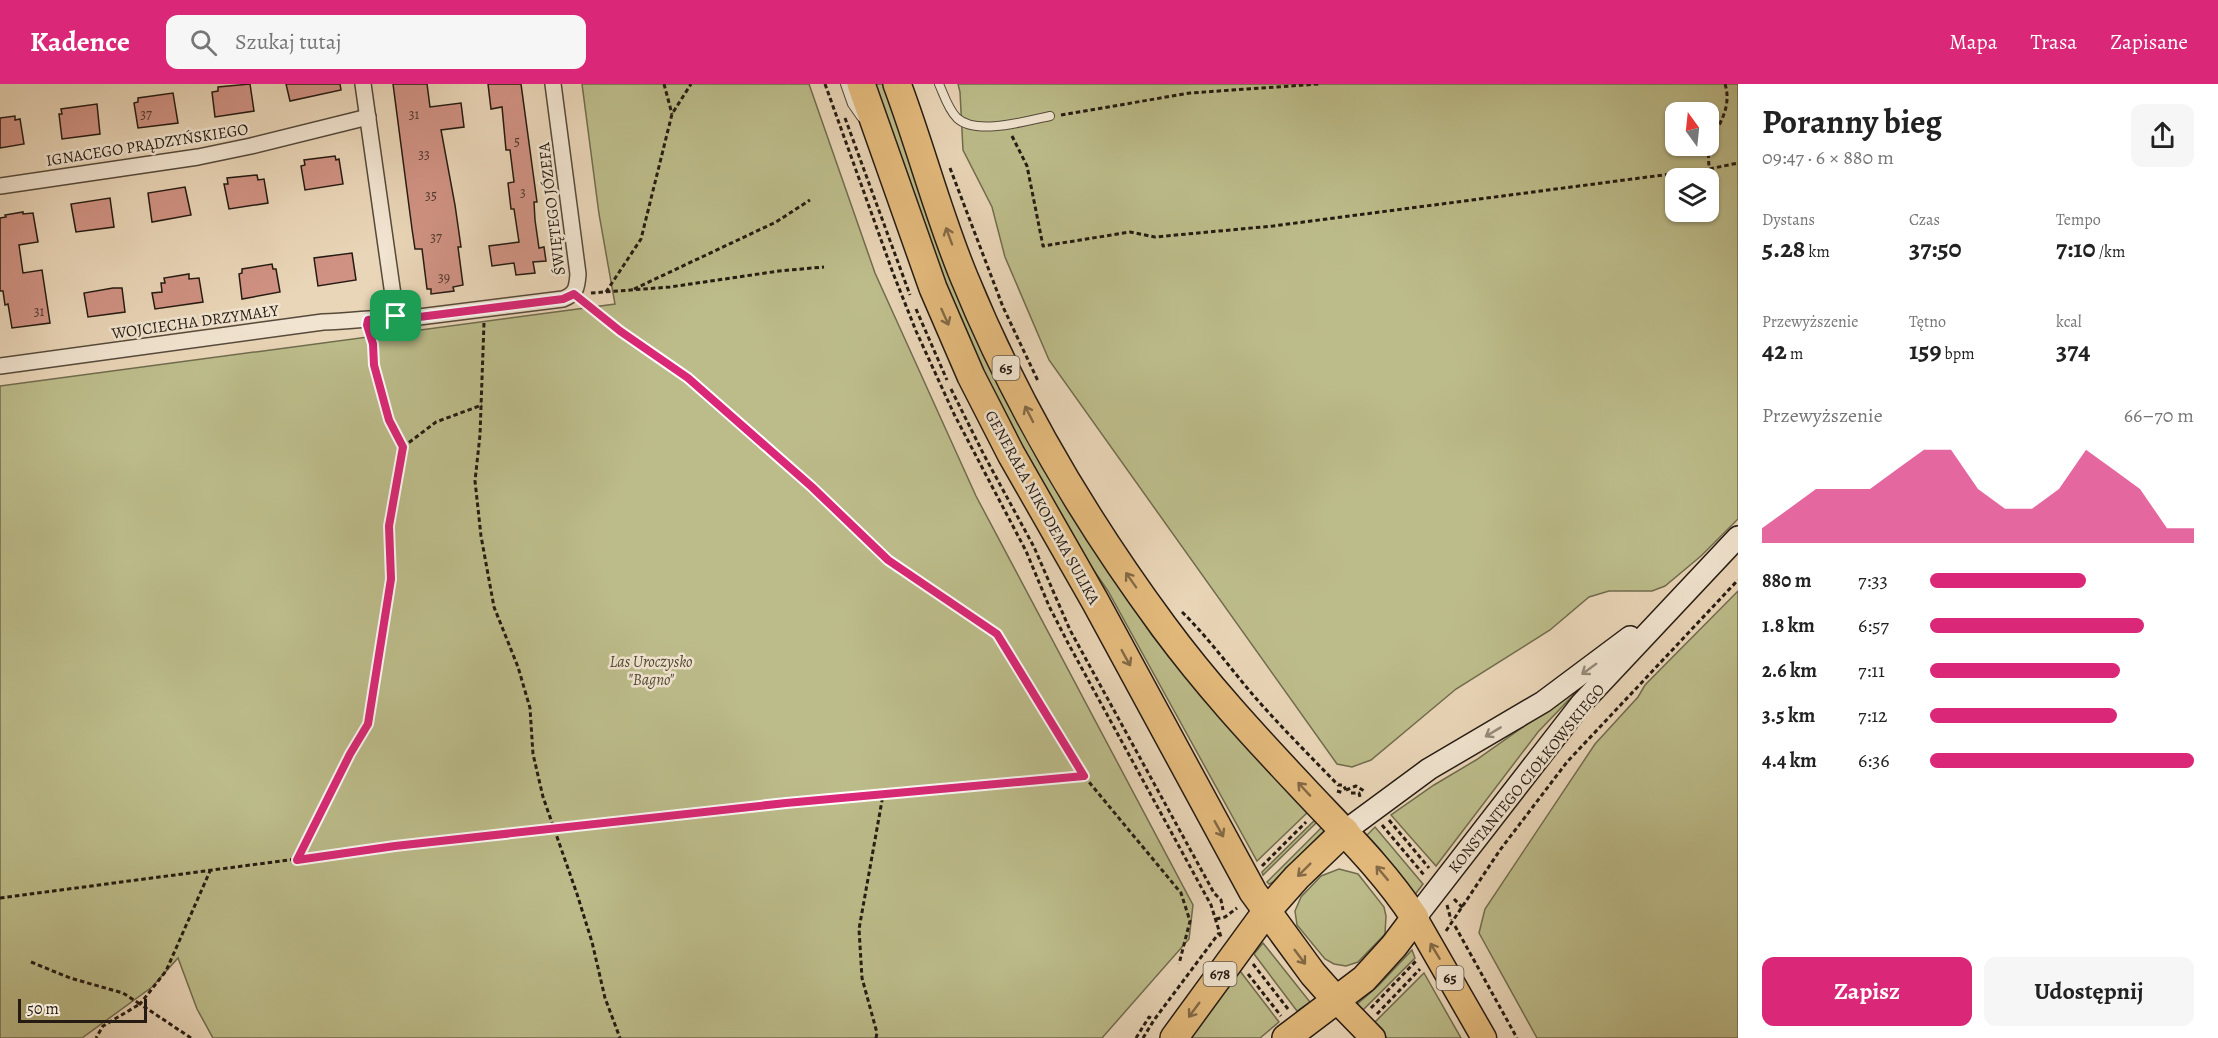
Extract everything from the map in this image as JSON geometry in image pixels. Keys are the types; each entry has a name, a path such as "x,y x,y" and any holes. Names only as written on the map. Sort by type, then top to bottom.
{"highway":[{"name":"GENERAŁA NIKODEMA SULIKA","path":"861,84 933,288 991,415 1266,912"},
{"name":"GENERAŁA NIKODEMA SULIKA","path":"897,84 964,278 1009,375 1071,488 1111,552 1218,696 1345,831"},
{"name":"678","path":"1174,1038 1266,912 1297,877 1345,831"},
{"name":"65","path":"1345,831 1386,877 1415,918"},
{"name":"65","path":"1266,912 1313,974 1337,1001"},
{"path":"1287,1025 1337,1001 1364,979 1394,946 1415,918"}],"main road":[{"name":"65","path":"1415,918 1484,1038"},
{"name":"65","path":"1337,1001 1371,1030"}],"street":[{"path":"363,84 396,316"},
{"name":"ŚWIĘTEGO JÓZEFA","path":"396,316 419,317 484,309 563,299 574,294 578,274 553,84"},
{"name":"IGNACEGO PRĄDZYŃSKIEGO","path":"0,186 198,157 368,117"},
{"name":"WOJCIECHA DRZYMAŁY","path":"0,366 323,322 396,316"},
{"name":"KONSTANTEGO CIOŁKOWSKIEGO","path":"1345,831 1429,770 1543,702 1605,657 1652,618 1738,537"},
{"name":"KONSTANTEGO CIOŁKOWSKIEGO","path":"1415,918 1581,704 1658,624 1713,562"}],"lane":[{"path":"845,84 852,104 886,153"},
{"path":"939,84 950,110 965,124 986,126 1050,116"}],"path":[{"path":"664,84 672,114"},
{"path":"606,292 641,239 672,114 691,84"},
{"path":"825,84 893,273 936,376 1026,551 1049,606 1068,643 1211,905 1223,941"},
{"path":"1050,116 1190,93 1319,84"},
{"path":"1719,126 1729,96 1725,84"},
{"path":"1006,124 1027,166 1043,246 1130,232 1155,237 1273,226 1665,175"},
{"path":"1714,168 1738,163"},
{"path":"950,166 1003,307 1041,386"},
{"path":"629,291 776,222 810,200"},
{"path":"574,294 670,287 779,271 824,267"},
{"path":"574,294 620,331 688,378 812,487 888,560 997,634 1084,776 1181,893 1190,921 1179,964"},
{"path":"484,309 482,405 475,481 481,536 494,607 518,667 530,708 533,754 543,797 577,894 592,942 605,998 620,1038"},
{"path":"297,860 350,754 368,724 391,579 389,526 403,447 389,420 374,365 368,320"},
{"path":"403,447 436,422 482,405"},
{"path":"1445,932 1500,850 1567,762 1738,580"},
{"path":"1175,605 1198,627 1261,704 1338,785 1343,785 1346,797"},
{"path":"0,898 395,846 786,803 1084,776"},
{"path":"1335,791 1338,785"},
{"path":"1346,790 1360,787 1368,794"},
{"path":"1351,793 1359,793 1360,797"},
{"path":"876,1038 877,1033 862,978 859,929 883,795"},
{"path":"1386,816 1433,873"},
{"path":"1379,821 1428,881"},
{"path":"1259,868 1306,822"},
{"path":"96,1038 103,1026 140,1004 166,971 210,871"},
{"path":"1451,895 1463,908"},
{"path":"1221,900 1227,897"},
{"path":"1446,904 1452,920"},
{"path":"1216,919 1225,917 1238,907"},
{"path":"1455,926 1517,1038"},
{"path":"1143,1038 1219,933"},
{"path":"1249,959 1287,1025"},
{"path":"1363,1016 1418,959"},
{"path":"31,962 70,978 123,993 191,1038"},
{"path":"1371,1030 1423,966"},
{"path":"1243,967 1287,1025"},
{"path":"1136,1038 1149,1017 1151,1018"}],"green space":[{"name":"Las Uroczysko \"Bagno\"","path":"582,84 809,84 875,273 976,496 1193,905 1189,939 1102,1038 213,1038 197,1009 178,958 152,987 82,1038 0,1038 0,386 615,304 599,214"},
{"path":"872,84 883,84 935,231 975,329 1021,428 1060,495 1152,635 1207,703 1309,811 1257,861 1108,591 1066,530 988,385 944,283"},
{"path":"958,84 1738,84 1738,519 1701,556 1665,586 1652,591 1609,591 1589,597 1550,630 1456,689 1371,760 1352,767 1337,764 1049,360 1005,257 992,207 963,150"},
{"path":"1738,591 1738,1038 1537,1038 1479,933 1485,909 1595,744 1638,697 1645,685"},
{"path":"1583,685 1538,732 1436,866 1391,815 1434,785 1476,760"},
{"path":"1317,818 1318,821 1263,875 1262,872"},
{"path":"1323,826 1326,829 1269,884 1267,882"},
{"path":"1375,827 1423,884 1414,896 1365,837"},
{"path":"1339,869 1358,874 1384,907 1386,916 1385,934 1358,962 1346,966 1334,964 1325,959 1297,925 1295,911 1301,897 1321,876"},
{"path":"1263,943 1310,1002 1297,1011 1254,954"},
{"path":"1412,950 1415,958 1361,1012 1355,1006 1378,986"},
{"path":"1240,971 1279,1022 1260,1038 1190,1038"},
{"path":"1424,973 1461,1038 1387,1038 1373,1024"}],"building":[{"path":"250,84 254,111 215,117 212,92 218,91 218,87"},
{"path":"286,84 340,84 341,90 290,101"},
{"path":"393,84 427,84 430,107 461,103 464,127 441,130 461,247 458,247 463,285 453,287 454,291 431,294 431,289 427,289 422,249 415,249"},
{"path":"488,84 521,84 537,202 534,202 535,220 539,248 544,247 546,261 533,262 535,273 516,275 514,263 492,266 489,246 519,242 514,209 511,209 508,183 514,182 510,150 506,150 502,107 491,109"},
{"path":"173,93 178,123 138,128 134,103 138,102 138,98"},
{"path":"97,104 100,134 62,139 59,114 62,114 61,109"},
{"path":"15,116 15,120 20,119 24,144 0,148 0,118"},
{"path":"335,156 336,160 339,159 343,184 305,190 301,166 305,165 304,160"},
{"path":"257,175 258,180 264,179 268,203 229,209 224,184 228,184 227,178"},
{"path":"185,187 191,215 152,222 148,193"},
{"path":"110,198 114,227 76,232 71,204"},
{"path":"23,212 23,214 33,213 38,242 19,245 23,273 42,270 50,323 12,328 8,304 5,305 3,291 0,291 0,218"},
{"path":"352,253 356,280 318,286 314,258"},
{"path":"272,264 273,269 276,269 280,292 242,299 239,274 242,273 242,269"},
{"path":"189,274 189,279 199,278 203,302 155,309 152,293 162,292 161,283 165,283 164,278"},
{"path":"122,288 125,312 88,317 84,293"}],"route":[{"path":"574,294 620,331 688,378 812,487 888,560 997,634 1084,776 786,803 395,846 297,860 350,754 368,724 391,579 389,526 403,447 389,420 374,365 373,344 367,325 368,320 396,316 419,317 484,309 563,299 574,294"}]}
